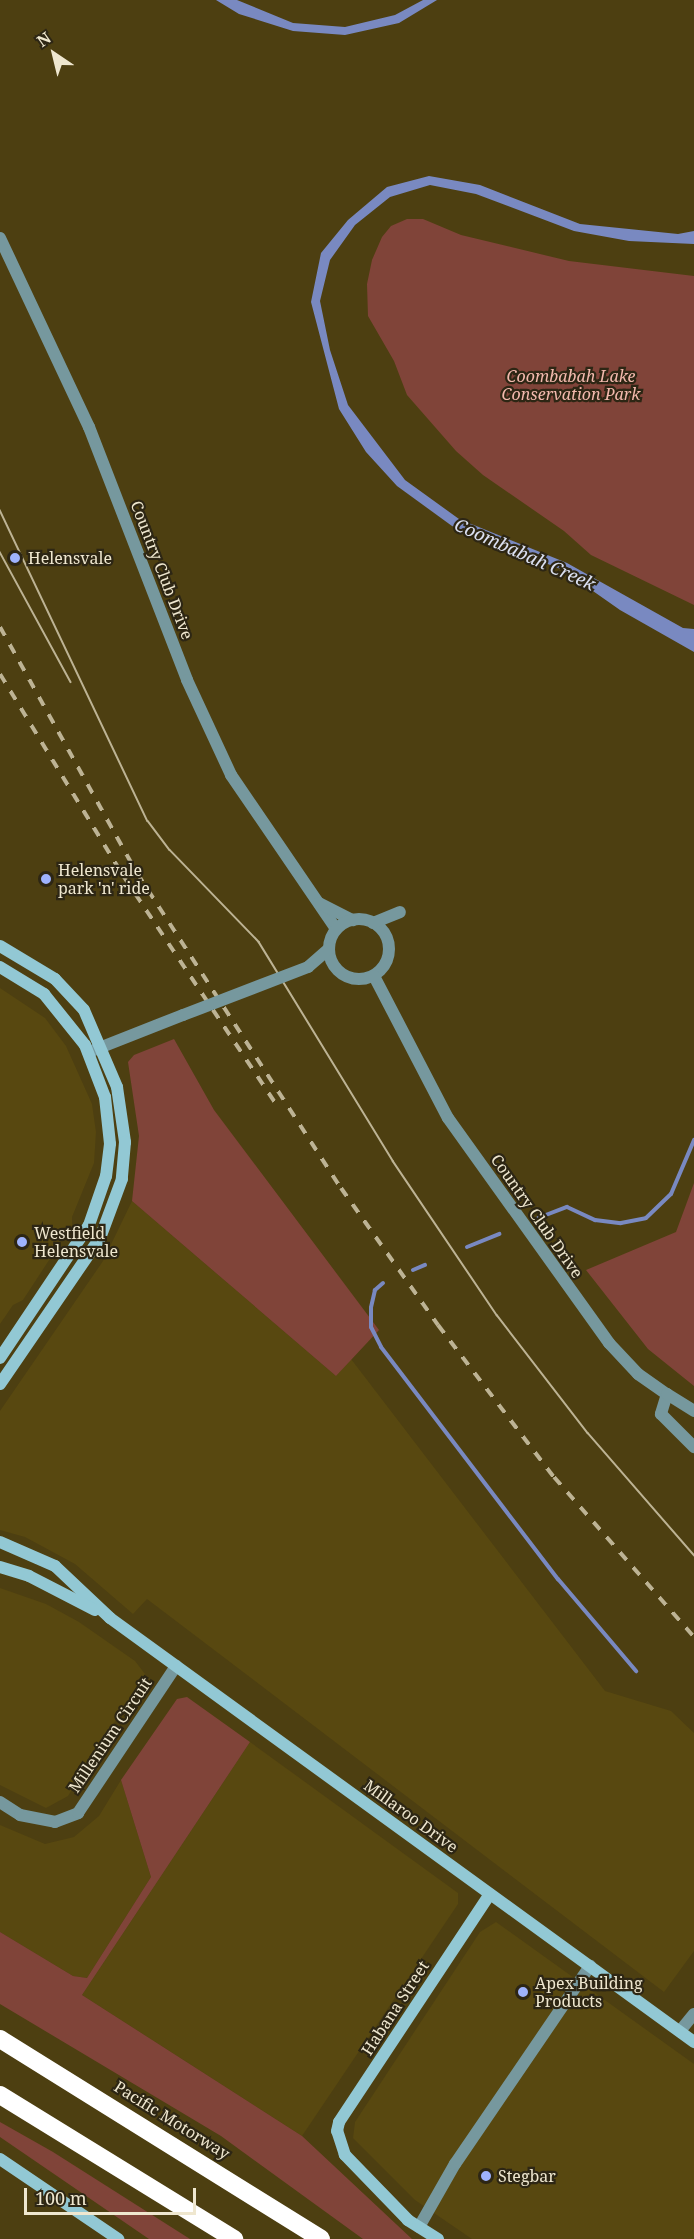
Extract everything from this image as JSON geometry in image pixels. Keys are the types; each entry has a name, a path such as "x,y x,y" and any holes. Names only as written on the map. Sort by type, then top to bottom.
{"highway":[{"name":"Pacific Motorway","path":"0,2039 321,2239"},
{"path":"0,2095 234,2239"}],"street":[{"name":"Country Club Drive","path":"0,238 89,427 187,680 231,775 336,929"},
{"name":"Country Club Drive","path":"316,901 353,920 373,922"},
{"path":"329,948 332,964 346,977 361,980 374,976 389,958 384,933 373,922 400,912 384,933"},
{"path":"308,968 329,948 336,929 353,920"},
{"path":"0,946 37,966 65,988 84,1010 102,1046 117,1086 124,1121 124,1159 118,1193 89,1255 2,1380"},
{"path":"89,1052 308,968 332,964"},
{"path":"0,967 44,994 89,1052 105,1097 110,1129 109,1159 97,1207 81,1239 0,1358"},
{"name":"Country Club Drive","path":"374,976 448,1118 538,1248 609,1343 638,1374 694,1411"},
{"path":"667,1394 662,1414 694,1448"},
{"name":"Millaroo Drive","path":"0,1542 55,1566 110,1618 694,2042"},
{"name":"Millaroo Drive","path":"0,1567 29,1576 110,1618"},
{"name":"Millenium Circuit","path":"0,1802 20,1815 55,1821 78,1813 176,1666"},
{"name":"Habana Street","path":"419,2227 345,2155 338,2143 339,2122 490,1894"},
{"path":"438,2239 419,2227 455,2164 590,1966"},
{"path":"680,2031 694,2014"},
{"path":"0,2159 118,2239"}],"shaded area":[{"name":"Westfield Helensvale","path":"0,988 45,1018 66,1046 92,1104 96,1132 94,1163 72,1217 72,1225 23,1300 13,1305 0,1324"},
{"path":"132,1201 336,1376 351,1359 605,1691 671,1711 694,1733 694,1951 664,1992 147,1599 133,1614 75,1564 25,1537 0,1530 0,1411 103,1261"},
{"path":"0,1588 46,1604 79,1622 135,1661 145,1674 68,1796 46,1808 0,1785"},
{"path":"250,1742 458,1893 458,1904 302,2136 82,1995"},
{"path":"121,1780 151,1877 87,1978 73,1976 0,1932 0,1825 45,1844 74,1837 99,1816"},
{"path":"496,1922 694,2064 694,2239 472,2239 415,2200 353,2138 355,2122 480,1932"}],"green space":[{"name":"Coombabah Lake Conservation Park","path":"407,219 423,219 461,235 569,261 694,276 694,605 591,555 564,531 483,475 456,451 407,395 394,361 368,316 367,284 372,260 382,237 391,226"},
{"path":"174,1039 214,1110 379,1330 336,1376 132,1201 139,1136 128,1062 134,1055"},
{"path":"694,1183 694,1386 648,1349 586,1270 676,1232"},
{"path":"187,1697 250,1742 82,1995 302,2136 412,2239 363,2239 221,2136 0,2004 0,1932 73,1976 87,1978 151,1877 121,1780 177,1699"},
{"path":"0,2122 53,2152 190,2239 149,2239 0,2137"}],"water":[{"path":"216,0 237,0 293,23 345,27 395,15 423,0 437,0 399,23 345,35 293,31 239,14"},
{"name":"Coombabah Creek","path":"429,176 480,185 580,224 678,234 694,231 694,244 629,241 574,231 476,194 430,185 390,197 355,225 330,260 320,301 330,350 348,405 405,480 459,519 567,563 683,628 694,629 694,652 620,610 563,570 452,526 397,486 366,452 339,409 311,302 321,253 348,220 387,187"}],"waterway":[{"path":"538,1218 567,1207 595,1220 621,1223 646,1218 671,1194 694,1140"},
{"path":"467,1247 500,1234"},
{"path":"413,1270 425,1265"},
{"path":"383,1283 375,1290 371,1308 371,1327 381,1347 558,1579 636,1671"}],"tram line":[{"path":"0,510 148,821 170,850 259,942 393,1161 497,1315 588,1433 694,1555"},
{"path":"0,552 71,682"}],"railway":[{"path":"0,627 137,873 341,1188 438,1325 554,1477 694,1637"},
{"path":"0,674 124,877 276,1104"}],"place":[{"name":"Helensvale","path":"15,558"},
{"name":"Helensvale park 'n' ride","path":"46,879"},
{"name":"Westfield Helensvale","path":"22,1242"},
{"name":"Apex Building Products","path":"523,1992"},
{"name":"Stegbar","path":"486,2176"}]}
